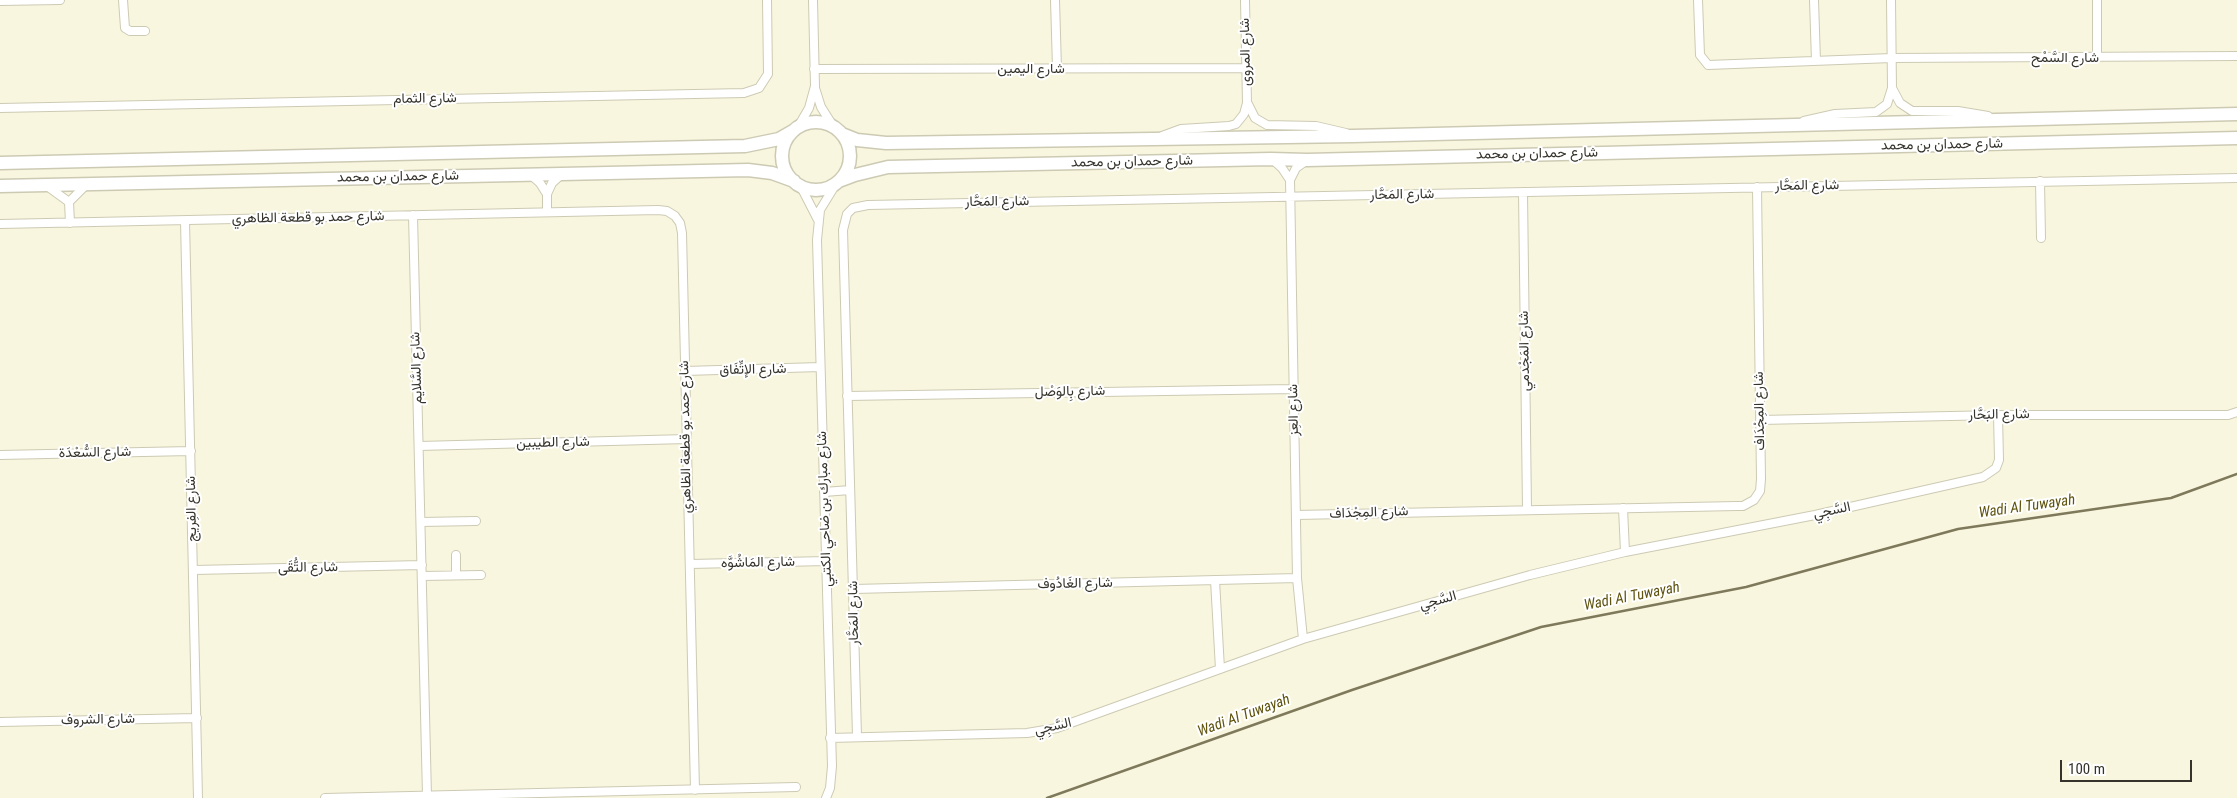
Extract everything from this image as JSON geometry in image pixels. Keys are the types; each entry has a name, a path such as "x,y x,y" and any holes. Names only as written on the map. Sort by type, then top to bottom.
{"main road":[{"name":"شارع حمدان بن محمد","path":"837,130 856,140 886,143 1353,136 2237,114"},
{"path":"815,122 837,130 848,143 850,153 849,164 837,182 818,190 797,183 787,172 783,162 784,145 795,129 815,122"},
{"name":"شارع حمدان بن محمد","path":"0,163 745,146 779,139 795,129"},
{"name":"شارع حمدان بن محمد","path":"837,182 855,175 888,167 1271,159 1307,160 2237,138"},
{"name":"شارع حمدان بن محمد","path":"0,186 748,170 772,173 797,183"}],"street":[{"path":"0,1 60,0"},
{"path":"123,0 125,28 130,32 145,31"},
{"name":"شارع الثمام","path":"0,108 744,93 759,88 768,74 766,0"},
{"path":"813,0 815,86 821,107 837,130"},
{"path":"1055,0 1057,68"},
{"name":"شارع المروى","path":"1245,0 1248,104 1255,118 1267,125 1316,126 1335,129 1353,136"},
{"name":"شارع السَّمْح","path":"1698,0 1700,55 1708,65 1892,58 2237,56"},
{"path":"1814,0 1816,61"},
{"path":"1798,124 1835,114 1876,112 1886,104 1892,88 1891,0"},
{"path":"2097,0 2097,58"},
{"name":"شارع اليمين","path":"814,69 1247,68"},
{"path":"795,129 809,108 815,86"},
{"path":"1892,88 1900,103 1912,111 1958,112 2002,120"},
{"name":"شارع المروى","path":"1158,138 1181,129 1229,126 1241,119 1248,104"},
{"path":"1271,159 1282,168 1290,180 1296,168 1307,160"},
{"path":"530,174 547,194"},
{"path":"547,212 547,194 552,183 562,174"},
{"name":"شارع المَحَّار","path":"857,736 843,230 848,214 853,208 877,205 2237,178"},
{"name":"شارع العِز","path":"1290,180 1296,578 1302,639"},
{"path":"2040,181 2041,238"},
{"name":"شارع مبارك بن ضاحي الكتبي","path":"826,798 831,777 818,220 824,201 837,182"},
{"name":"شارع مبارك بن ضاحي الكتبي","path":"797,183 818,220"},
{"path":"45,185 58,192 69,202 70,223"},
{"path":"69,202 86,185"},
{"name":"شارع المِجْدَاف","path":"1296,515 1737,506 1749,504 1758,496 1761,485 1757,187"},
{"name":"شارع المَجْدمي","path":"1523,192 1527,509"},
{"name":"شارع حمد بو قطعة الظاهري","path":"0,224 547,212 663,211 671,213 678,219 682,233 695,790"},
{"name":"شارع السَّلايم","path":"413,215 427,796"},
{"name":"شارع الفِريج","path":"185,221 198,798"},
{"name":"شارع الإتِّفَاق","path":"685,371 820,368"},
{"name":"شارع بِالوَصْل","path":"847,396 1293,389"},
{"name":"شارع البَحَّار","path":"1760,420 1998,415 2228,415 2237,412"},
{"name":"السَّجِي","path":"830,738 1042,731 1071,724 1302,639 1520,578 1625,552 1815,514 1983,477 1996,468 1999,460 1998,415"},
{"name":"شارع الطيبين","path":"419,446 686,439"},
{"name":"شارع السُّعْدَة","path":"0,455 191,451"},
{"path":"824,492 850,490"},
{"path":"1623,508 1625,552"},
{"path":"421,522 476,521"},
{"path":"456,555 456,575"},
{"name":"شارع المَاشُوَّه","path":"690,564 827,561"},
{"name":"شارع التُّقَى","path":"194,570 422,565"},
{"path":"422,576 481,575"},
{"name":"شارع الغَادُوف","path":"854,589 1296,578"},
{"path":"1215,580 1220,669"},
{"name":"شارع الشروف","path":"0,722 197,718"},
{"path":"325,798 796,787"}],"waterway":[{"name":"Wadi Al Tuwayah","path":"1047,798 1352,690 1541,627 1746,587 1958,529 2171,498 2237,474"}]}
